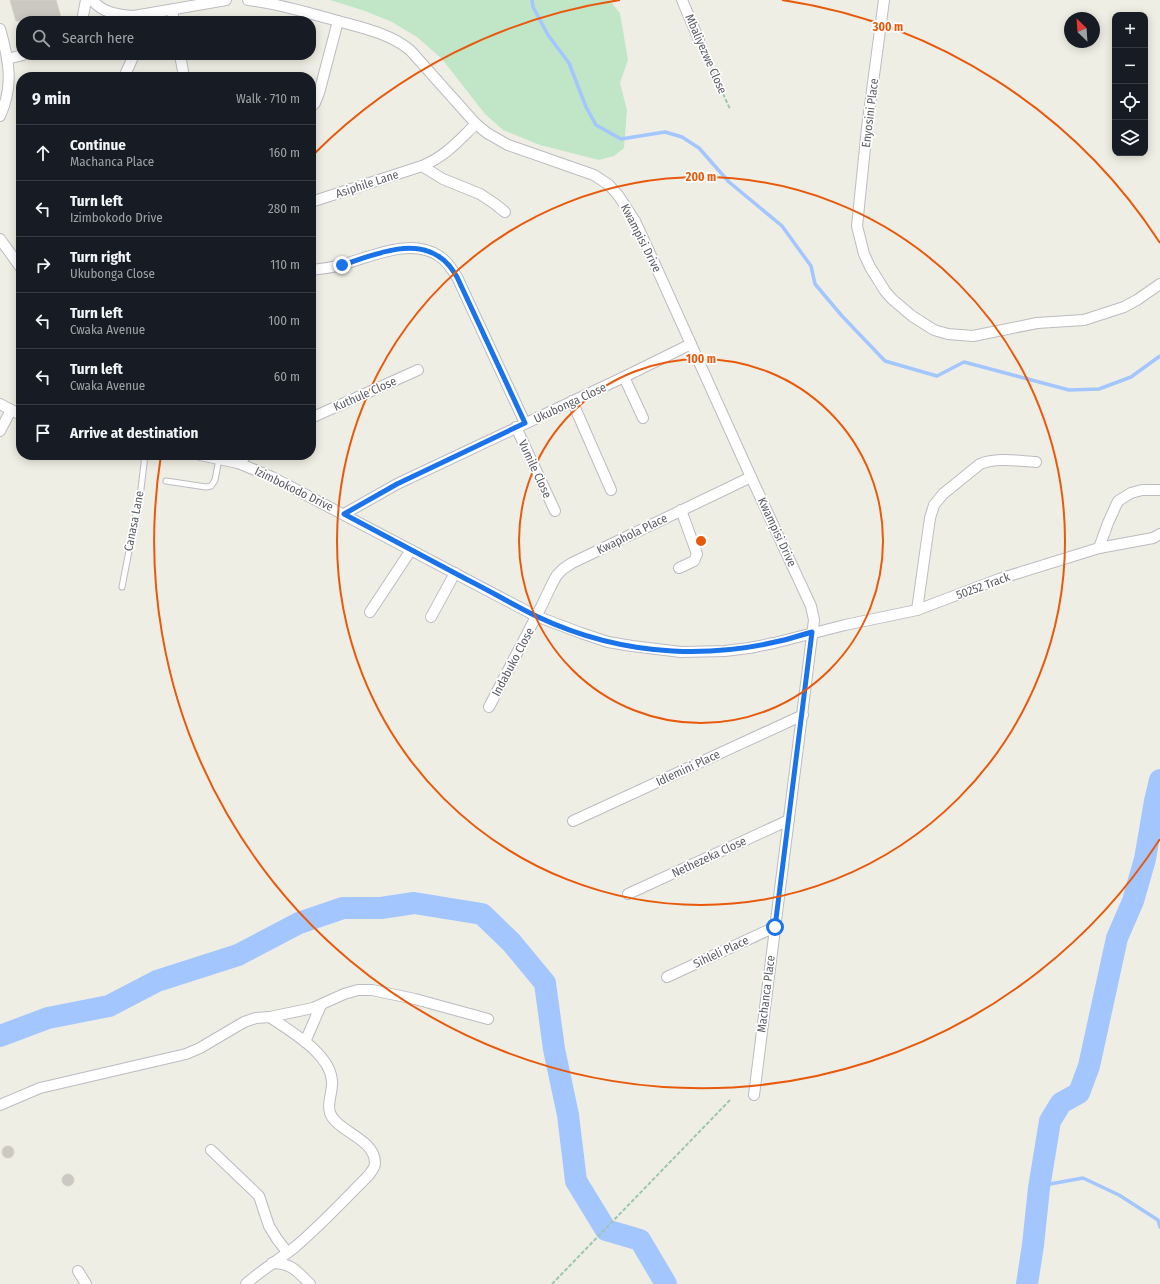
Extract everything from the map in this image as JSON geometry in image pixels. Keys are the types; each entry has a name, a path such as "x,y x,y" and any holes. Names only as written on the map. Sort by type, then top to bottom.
{"street":[{"path":"83,16 86,0"},
{"path":"92,0 100,8 120,16"},
{"path":"147,16 226,0"},
{"name":"Kwampisi Drive","path":"248,0 284,6 392,38 401,43 421,62 476,124 487,133 508,145 585,171 602,179 618,195 635,221 811,606 814,620 812,632"},
{"name":"Mbaliyezwe Close","path":"682,0 699,40"},
{"name":"Enyosini Place","path":"884,0 867,128 857,226 864,254 870,267 885,290 902,309 934,330 948,334 973,336 1037,323 1084,320 1124,307 1160,284"},
{"path":"172,10 173,16"},
{"path":"316,100 338,21"},
{"path":"0,29 10,76 9,88 0,116"},
{"path":"7,58 16,56"},
{"path":"126,72 132,60"},
{"path":"181,60 183,70"},
{"name":"Asiphile Lane","path":"316,200 422,166 440,157 476,124"},
{"path":"422,166 443,179 480,194 496,204 505,212"},
{"path":"0,239 16,261"},
{"name":"Vumile Close","path":"316,270 331,268 406,248 423,250 439,256 445,261 457,277 555,511"},
{"name":"Ukubonga Close","path":"344,514 397,484 520,425 572,402 691,344"},
{"name":"Kuthule Close","path":"316,416 418,370"},
{"path":"624,377 643,418"},
{"path":"572,402 612,490"},
{"path":"0,404 16,412"},
{"path":"0,430 11,410"},
{"name":"Izimbokodo Drive","path":"224,460 238,463 272,477 536,616 608,642 681,652 719,651 749,648 774,643 812,632"},
{"path":"238,463 241,460"},
{"path":"917,610 930,518 938,500 980,464 989,461 1008,460 1036,462"},
{"name":"Kwaphola Place","path":"536,616 557,575 572,563 751,477"},
{"path":"1100,548 1112,513 1118,501 1131,493 1142,490 1160,490"},
{"path":"679,568 694,561 697,554 681,510"},
{"name":"50252 Track","path":"812,632 917,610 999,579 1100,548 1156,536"},
{"path":"370,612 411,550"},
{"path":"431,617 455,573"},
{"name":"Indabuko Close","path":"489,707 536,616"},
{"name":"Machanca Place","path":"754,1095 803,715 812,632"},
{"name":"Idlemini Place","path":"573,821 803,715"},
{"name":"Nethezeka Close","path":"628,894 789,820"},
{"name":"Sihleli Place","path":"667,977 775,927"},
{"path":"0,1105 40,1088 186,1054 200,1048 244,1022 256,1018 270,1017 321,1005 344,994 358,990 372,990 415,999 488,1020"},
{"path":"305,1042 321,1005"},
{"path":"246,1284 323,1222 368,1176 374,1168 375,1163 371,1151 363,1142 344,1129 332,1117 329,1106 332,1082 331,1074 322,1057 305,1042 270,1017"},
{"path":"211,1150 259,1196 269,1226 287,1252"},
{"path":"272,1263 287,1265 294,1269 310,1284"},
{"path":"78,1271 86,1284"}],"lane":[{"name":"Canasa Lane","path":"122,587 141,489 144,460"},
{"path":"166,481 206,487 211,486 215,480 219,460"}],"path":[{"name":"Mbaliyezwe Close","path":"699,40 730,108"},
{"path":"552,1284 732,1099"}],"green space":[{"path":"330,0 609,0 620,13 628,60 620,83 627,110 624,148 614,156 599,160 540,145 503,130 485,114 442,59 417,37 392,22 365,11"}],"building":[{"path":"10,0 56,0 61,16 16,16 16,21"},
{"path":"6,1146 10,1146 14,1152 10,1158 6,1158 2,1154 2,1150"},
{"path":"66,1174 70,1174 74,1180 70,1186 66,1186 62,1182 62,1178"}],"waterway":[{"path":"532,0 533,7 548,35 569,63 586,107 596,125 621,139 665,132 682,137 699,148 729,182 782,226 811,266 815,284 842,316 885,361 937,376 964,362 1069,390 1099,389 1131,377 1160,356"},
{"path":"1027,1284 1039,1188 1050,1121 1061,1103 1079,1093 1089,1066 1117,938 1133,901 1145,859 1160,780"},
{"path":"0,1036 48,1018 109,1006 157,981 238,955 299,923 343,908 381,908 414,903 482,914 511,942 545,983 554,1049 568,1115 576,1181 606,1230 640,1240 666,1284"},
{"path":"1039,1186 1083,1178 1119,1195 1158,1220 1160,1227"}],"route":[{"path":"342,265 406,248 416,248 431,252 445,261 457,277 525,423 373,496 344,514 536,616 608,642 681,652 706,652 749,648 794,638 812,632 803,715 775,927"}]}
